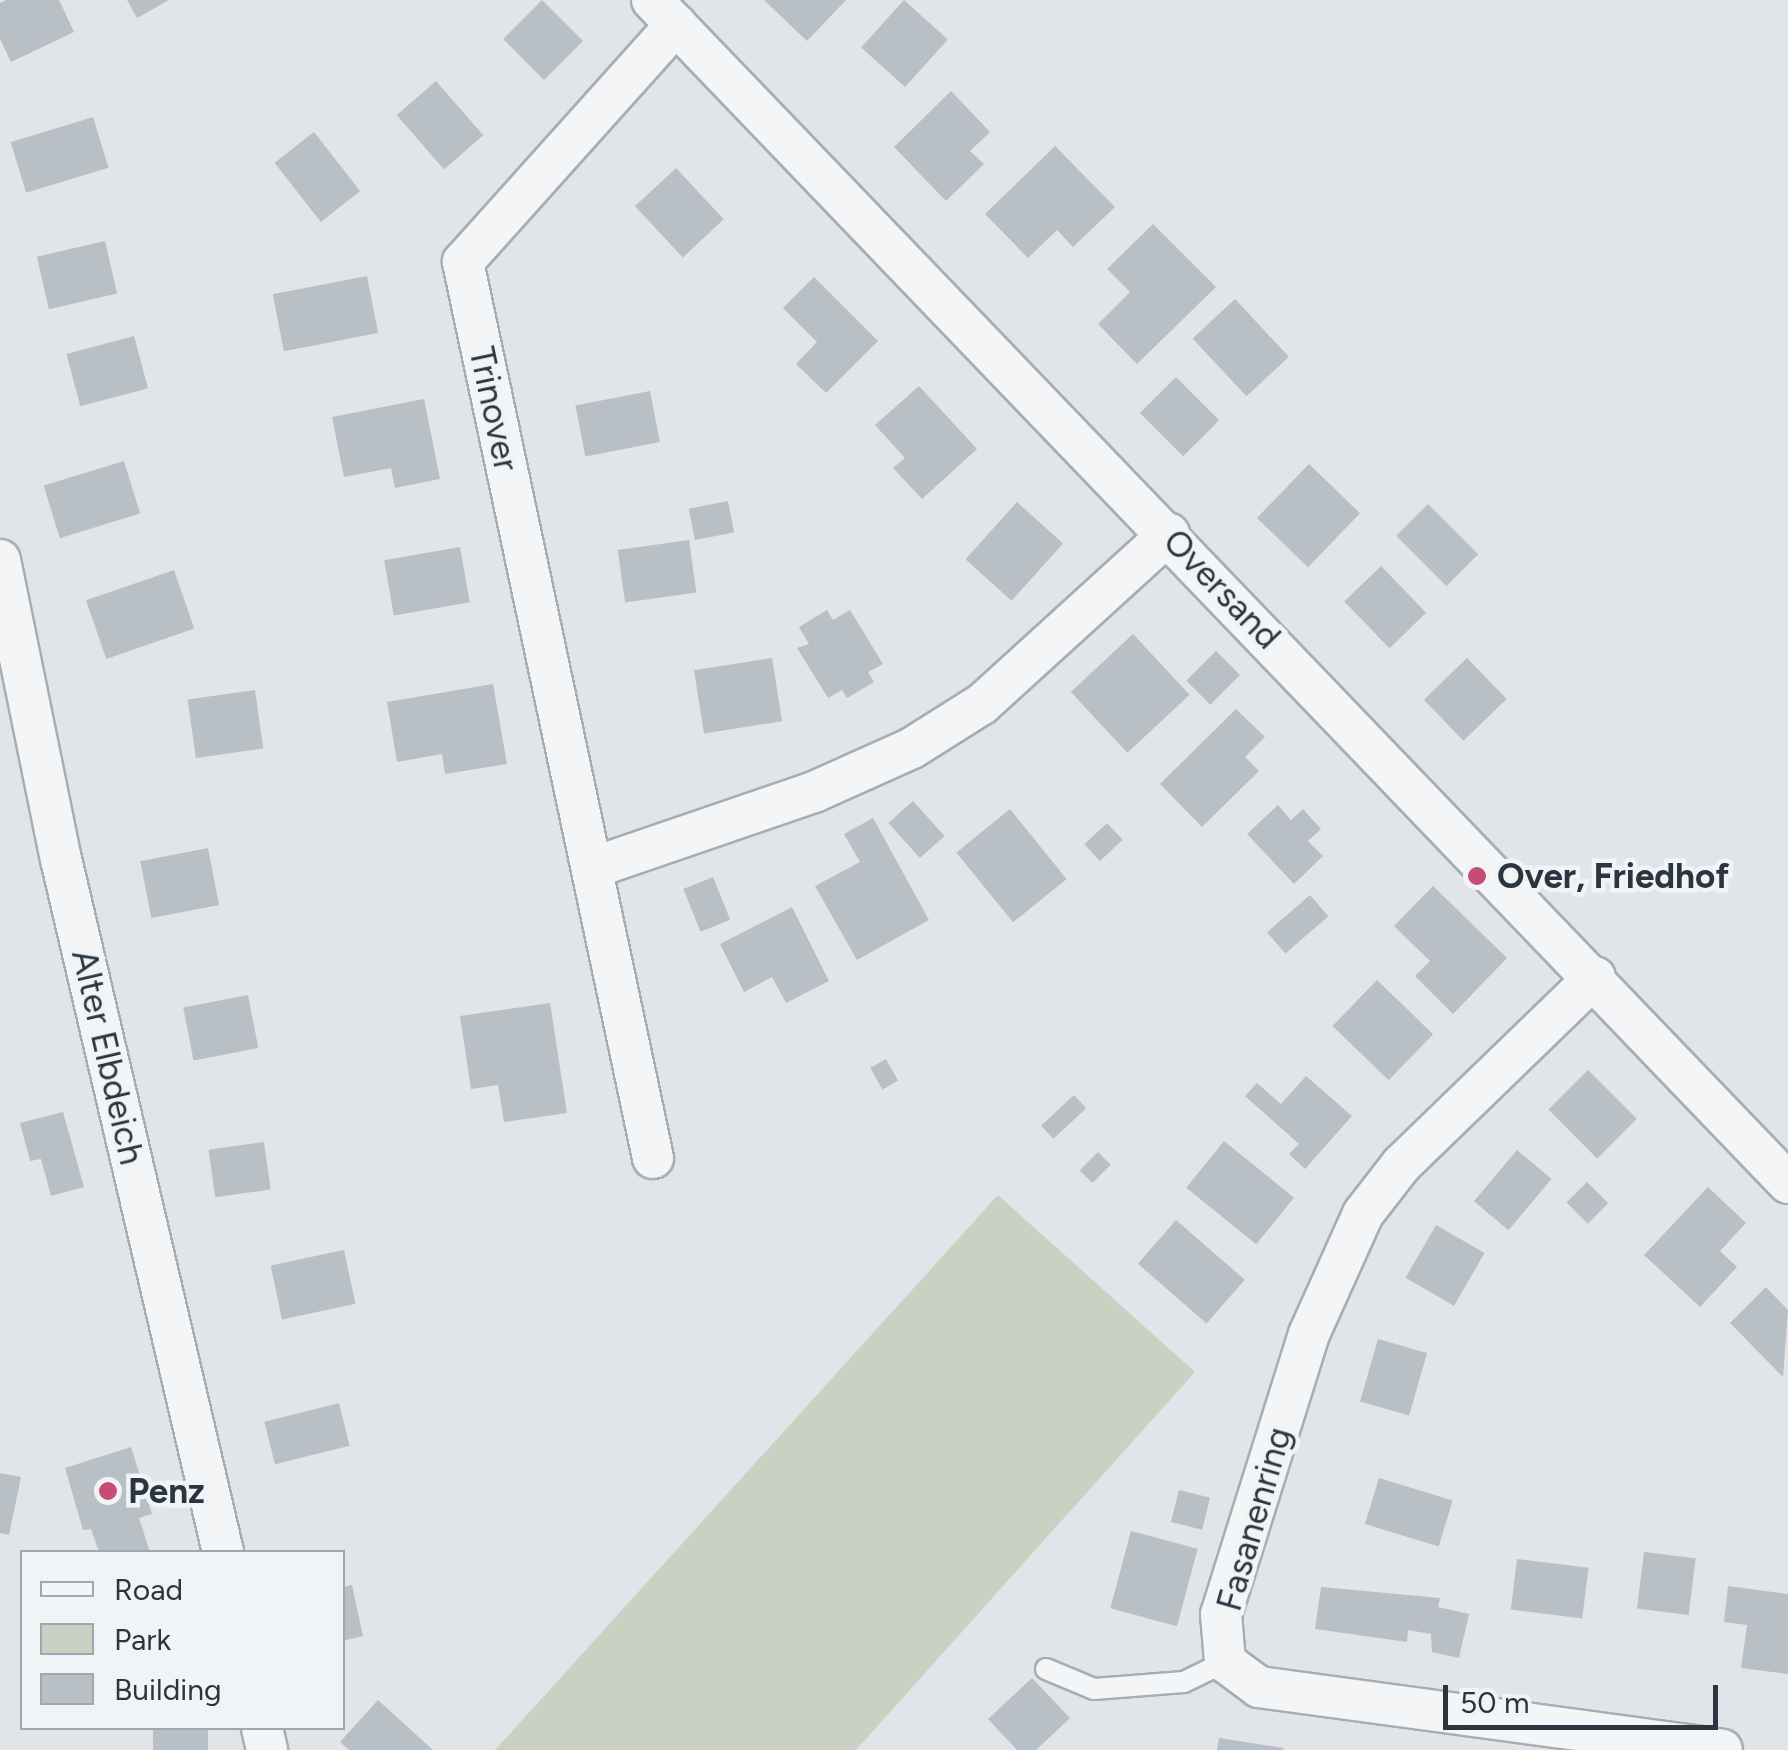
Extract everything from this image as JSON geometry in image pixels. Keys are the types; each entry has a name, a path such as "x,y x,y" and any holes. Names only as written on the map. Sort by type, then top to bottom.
{"street":[{"name":"Oversand","path":"664,12 1595,976 1788,1182"},
{"name":"Trinover","path":"652,1158 463,262 664,12"},
{"path":"592,868 814,792 912,748 982,704 1170,534"},
{"name":"Alter Elbdeich","path":"0,560 61,859 223,1550"},
{"name":"Fasanenring","path":"1595,976 1401,1166 1356,1227 1309,1334 1221,1614 1225,1662 1259,1687 1722,1750"}],"lane":[{"path":"1046,1669 1094,1689 1184,1682 1225,1662"}],"green space":[{"path":"998,1195 1195,1372 856,1750 495,1750"}],"building":[{"path":"59,0 74,32 11,62 0,39 0,3"},
{"path":"127,0 169,0 137,18"},
{"path":"542,0 583,41 544,80 503,39"},
{"path":"764,0 846,0 807,41"},
{"path":"904,0 948,39 905,87 861,48"},
{"path":"436,81 483,135 444,169 397,115"},
{"path":"951,91 990,132 970,151 984,164 946,201 894,147"},
{"path":"93,117 108,168 26,193 11,142"},
{"path":"314,132 360,191 321,222 275,163"},
{"path":"1055,146 1115,207 1073,247 1057,230 1028,258 985,214"},
{"path":"676,168 724,219 683,257 635,206"},
{"path":"1153,224 1216,287 1137,364 1098,324 1130,292 1107,269"},
{"path":"105,241 117,294 49,309 37,257"},
{"path":"367,276 378,333 284,351 273,294"},
{"path":"814,277 878,341 826,393 796,364 817,342 783,308"},
{"path":"1235,299 1289,357 1246,396 1193,339"},
{"path":"134,336 148,388 80,406 66,354"},
{"path":"1176,377 1219,420 1183,456 1140,413"},
{"path":"919,386 977,449 922,499 893,468 905,458 875,425"},
{"path":"650,391 660,442 585,457 575,406"},
{"path":"424,399 440,479 395,488 391,468 344,477 332,417"},
{"path":"124,461 140,514 60,538 44,486"},
{"path":"1309,464 1360,513 1308,567 1257,518"},
{"path":"728,501 734,532 695,540 689,509"},
{"path":"1017,502 1063,543 1012,601 965,559"},
{"path":"1428,504 1478,554 1446,586 1396,536"},
{"path":"689,540 696,592 625,603 618,550"},
{"path":"460,547 470,602 394,616 384,560"},
{"path":"1381,566 1426,613 1389,648 1344,601"},
{"path":"174,570 194,629 106,659 86,600"},
{"path":"827,610 833,620 850,610 883,664 868,672 874,682 847,698 842,690 828,698 797,648 809,644 799,627"},
{"path":"1133,634 1190,695 1127,753 1071,692"},
{"path":"1216,651 1240,675 1210,705 1186,681"},
{"path":"772,658 782,721 704,734 694,670"},
{"path":"1467,658 1507,699 1463,741 1424,700"},
{"path":"493,684 507,764 445,774 442,754 397,762 387,702"},
{"path":"255,690 263,748 196,758 188,699"},
{"path":"1236,709 1265,737 1245,757 1259,771 1202,827 1160,784"},
{"path":"913,801 944,836 920,858 888,823"},
{"path":"1278,805 1291,820 1303,809 1321,829 1308,841 1323,856 1294,884 1247,834"},
{"path":"1010,809 1067,879 1013,922 956,852"},
{"path":"873,818 929,920 857,960 815,886 860,862 844,834"},
{"path":"1107,823 1123,840 1100,861 1084,844"},
{"path":"208,848 219,905 151,918 140,861"},
{"path":"713,877 730,920 701,932 683,889"},
{"path":"1433,886 1507,958 1453,1014 1415,976 1430,961 1394,926"},
{"path":"1310,895 1328,916 1285,954 1267,932"},
{"path":"792,907 829,981 786,1003 772,977 744,992 720,944"},
{"path":"1377,980 1433,1034 1389,1080 1333,1026"},
{"path":"248,995 258,1048 194,1061 183,1008"},
{"path":"550,1003 567,1113 504,1122 498,1085 471,1089 460,1016"},
{"path":"886,1059 898,1081 882,1090 870,1068"},
{"path":"1588,1070 1637,1119 1597,1158 1548,1110"},
{"path":"1306,1076 1352,1116 1305,1169 1289,1154 1299,1144 1245,1096 1257,1083 1281,1104"},
{"path":"1074,1095 1086,1108 1053,1139 1041,1126"},
{"path":"63,1112 84,1187 51,1196 41,1159 30,1161 20,1123"},
{"path":"1224,1141 1294,1198 1256,1244 1186,1188"},
{"path":"264,1142 271,1190 215,1197 209,1150"},
{"path":"1517,1150 1551,1179 1508,1230 1474,1201"},
{"path":"1098,1152 1111,1165 1092,1183 1080,1170"},
{"path":"1587,1182 1608,1203 1588,1224 1566,1203"},
{"path":"1708,1187 1746,1223 1720,1251 1737,1267 1700,1307 1644,1255"},
{"path":"1176,1220 1245,1280 1207,1323 1138,1264"},
{"path":"1436,1225 1484,1253 1454,1306 1406,1278"},
{"path":"344,1250 355,1304 282,1319 271,1266"},
{"path":"1766,1287 1788,1310 1783,1377 1730,1323"},
{"path":"1378,1339 1427,1353 1409,1416 1360,1401"},
{"path":"339,1403 350,1446 275,1464 264,1422"},
{"name":"Penz","path":"131,1447 152,1514 139,1518 149,1550 98,1550 91,1529 83,1530 65,1468"},
{"path":"0,1473 21,1477 9,1535 0,1533"},
{"path":"1379,1478 1453,1501 1439,1546 1365,1524"},
{"path":"1179,1490 1210,1498 1202,1530 1171,1522"},
{"path":"1131,1531 1198,1549 1177,1626 1110,1608"},
{"path":"1644,1552 1696,1558 1689,1615 1637,1609"},
{"path":"1517,1559 1588,1568 1582,1618 1511,1610"},
{"path":"352,1585 363,1636 345,1640 345,1586"},
{"path":"1728,1586 1788,1594 1788,1674 1741,1668 1747,1625 1724,1622"},
{"path":"1321,1587 1440,1598 1438,1607 1469,1614 1459,1658 1432,1652 1431,1634 1408,1630 1407,1642 1315,1629"},
{"path":"1032,1678 1070,1718 1036,1750 1017,1750 988,1719"},
{"path":"378,1700 433,1750 349,1750 340,1742"},
{"path":"153,1730 208,1730 208,1750 153,1750"},
{"path":"1219,1738 1284,1748 1217,1750"}],"place":[{"name":"Over, Friedhof","path":"1477,876"},
{"name":"Penz","path":"108,1491"}]}
